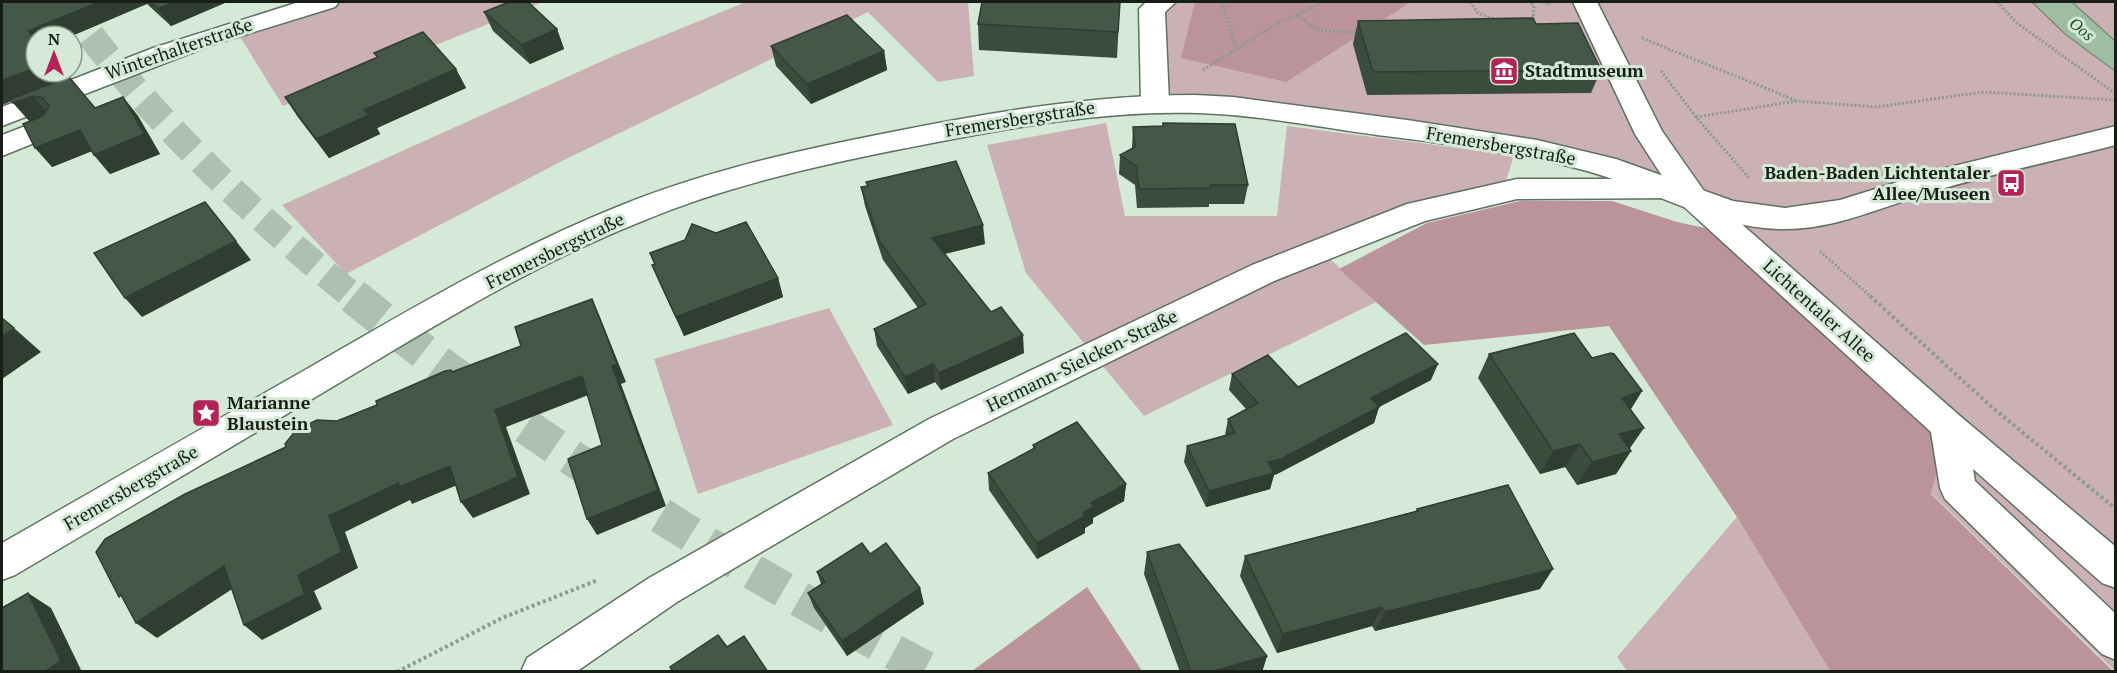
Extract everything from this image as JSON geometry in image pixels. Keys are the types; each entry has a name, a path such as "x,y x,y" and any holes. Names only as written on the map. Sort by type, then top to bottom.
{"main road":[{"name":"Winterhalterstraße","path":"2,117 122,67 280,14 326,2"},
{"path":"1155,102 1152,9 1163,2"},
{"name":"Lichtentaler Allee","path":"1585,2 1649,134 1682,194 2115,571"},
{"name":"Fremersbergstraße","path":"2,563 476,288 627,215 706,187 849,149 1072,109 1155,102 1233,106 1525,148 1621,170 1724,209 1785,219 1833,212 1930,182 2115,135"},
{"path":"2,146 49,126"},
{"name":"Hermann-Sielcken-Straße","path":"541,672 663,590 941,429 1263,273 1418,212 1517,189 1682,194"},
{"path":"1948,426 1958,488 2115,641"}],"path":[{"path":"1222,2 1236,48"},
{"path":"1155,102 1236,48 1280,22 1324,2"},
{"path":"1470,2 1478,13 1507,24 1495,24"},
{"path":"1524,20 1533,18 1534,6 1530,2"},
{"path":"1997,2 2017,22 2115,94"},
{"path":"1297,16 1320,30 1364,34"},
{"path":"1634,35 1797,101"},
{"path":"2115,100 1983,92 1877,106 1797,101 1696,117 1785,219 1994,409 2115,508"}],"shaded area":[{"path":"291,2 543,2 283,106 239,35 280,14"},
{"path":"746,2 968,2 974,76 938,82 868,12 562,161 346,274 282,205 618,54"},
{"path":"1163,2 2032,2 2065,34 2115,72 2115,671 1931,493 1693,198 1580,159 1155,102 1152,9"},
{"path":"1195,2 1411,2 1286,82 1181,58"},
{"path":"2072,2 2115,2 2115,41"},
{"path":"1106,123 1125,216 1277,216 1287,126 1514,155 1505,184 1313,243 1376,302 1144,416 1026,273 987,145"},
{"path":"1520,201 1612,201 1677,222 1733,234 1948,426 1931,494 2113,671 1830,671 1737,517 1609,326 1424,345 1339,269 1427,223"},
{"path":"829,308 893,425 698,494 654,359"},
{"path":"1737,517 1830,671 1627,671 1617,657"},
{"path":"1087,587 1142,671 972,671"}],"water":[{"name":"Oos","path":"2032,2 2072,2 2115,41 2115,71 2065,34"}],"building":[{"path":"2,2 99,2 45,24 24,24 24,72 2,80"},
{"path":"150,2 175,2 158,9"},
{"path":"509,2 528,2 557,29 522,45 484,12"},
{"path":"982,2 1120,2 1118,32 978,24"},
{"path":"847,15 884,51 807,84 771,46"},
{"path":"1533,18 1536,24 1578,23 1601,70 1373,72 1358,21"},
{"path":"423,32 456,69 364,110 369,115 316,139 285,97 378,57 374,53"},
{"path":"51,84 75,84 95,108 123,97 144,134 94,155 80,130 35,148 23,124 43,116 49,106 43,98 33,96 13,103 11,99"},
{"path":"1163,123 1235,124 1248,185 1139,189 1136,166 1120,155 1135,147 1133,127 1163,126"},
{"path":"956,161 983,225 932,238 991,312 1001,307 1023,335 939,373 933,364 905,377 874,329 926,304 880,242 861,187 868,186 866,182"},
{"path":"205,202 236,241 125,298 94,253"},
{"path":"746,222 778,278 676,317 652,265 655,264 650,253 685,240 692,224 716,233"},
{"path":"592,299 617,364 612,366 658,490 587,519 568,459 602,445 582,376 495,410 518,477 461,502 450,466 399,487 398,483 329,516 342,552 298,575 305,594 244,625 224,566 136,623 121,595 119,597 96,552 105,539 185,494 286,447 285,444 296,430 317,420 337,421 377,405 376,401 445,371 451,370 452,372 521,346 515,327"},
{"path":"2,318 14,328 2,336"},
{"path":"1406,333 1438,364 1371,398 1379,407 1281,459 1268,462 1274,473 1209,491 1187,446 1235,433 1228,419 1258,403 1232,374 1268,355 1298,387"},
{"path":"1574,333 1592,358 1614,354 1642,391 1622,398 1644,428 1619,434 1631,451 1592,462 1580,444 1553,451 1489,354"},
{"path":"1077,422 1126,484 1091,503 1094,506 1083,513 1085,516 1037,543 988,473 1035,448 1033,445"},
{"path":"1508,485 1553,569 1385,612 1382,607 1283,634 1245,556 1418,511 1417,509"},
{"path":"862,543 870,554 886,543 920,588 842,641 808,593 825,582 817,572"},
{"path":"1179,544 1267,656 1210,672 1191,672 1147,552"},
{"path":"28,593 61,661 44,672 2,672 2,608"},
{"path":"718,635 727,647 744,636 768,672 673,672 670,667"}],"tunnel":[{"path":"65,2 131,84 200,159 275,230 355,298"},
{"path":"353,296 490,401 633,498 780,588 931,672"}],"place":[{"name":"Stadtmuseum","path":"1504,71"},
{"name":"Baden-Baden Lichtentaler Allee/Museen","path":"2011,183"},
{"name":"Marianne Blaustein","path":"206,413"}]}
